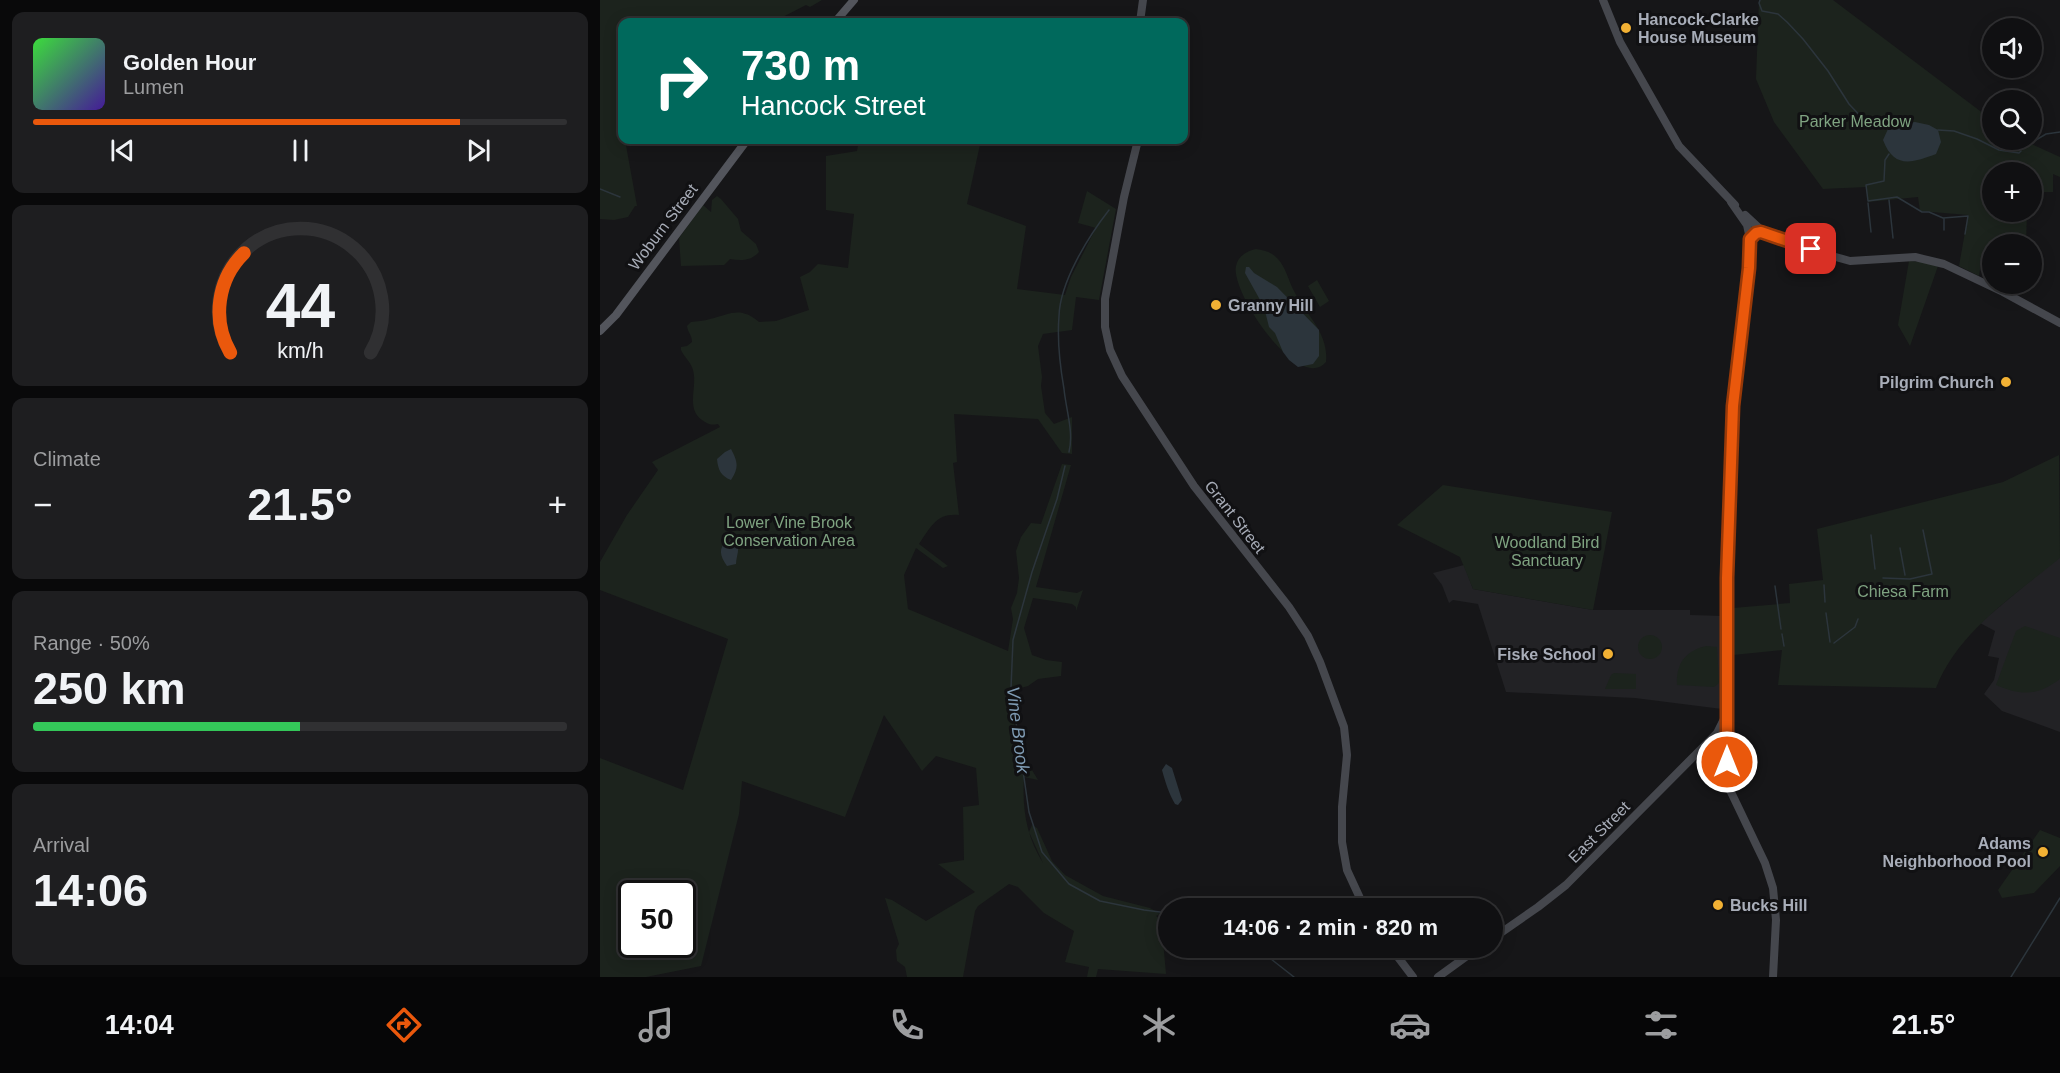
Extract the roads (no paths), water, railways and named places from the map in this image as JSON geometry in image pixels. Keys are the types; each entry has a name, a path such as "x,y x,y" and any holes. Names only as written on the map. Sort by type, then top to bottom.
{"main road":[{"path":"838,18 854,0"},
{"path":"1141,18 1143,0"},
{"path":"1603,0 1620,42 1678,145 1754,224 1772,235 1850,261 1916,257 1947,265 2060,323"},
{"name":"Woburn Street","path":"600,331 613,318 744,144"},
{"name":"Grant Street","path":"1137,144 1124,197 1105,299 1105,327 1110,350 1122,376 1189,478 1289,607 1308,636 1320,662 1344,727 1347,754 1341,842 1347,870 1360,898"},
{"path":"1731,202 1747,225 1750,239 1734,392 1728,570 1727,763 1730,790 1765,863 1773,888 1776,920 1773,977"},
{"path":"1750,239 1756,233 1772,235"},
{"name":"East Street","path":"1503,932 1538,908 1566,885 1716,735 1727,710"},
{"path":"1716,735 1727,741"},
{"path":"1399,958 1413,977"},
{"path":"1438,977 1464,958"}],"waterway":[{"path":"1760,0 1762,11 1778,14 1803,39 1828,71 1849,104 1865,121 1888,129"},
{"path":"1938,130 1954,131 1999,150 2019,153 2021,151"},
{"path":"2042,136 2060,132"},
{"path":"1889,154 1885,160 1884,181 1866,185 1868,201 1897,197 1922,212 1929,212 1943,218 1968,216 1965,234"},
{"path":"600,189 620,197"},
{"path":"1889,200 1893,238"},
{"path":"1868,203 1871,232"},
{"name":"Vine Brook","path":"1069,452 1070,429 1059,344 1058,325 1061,303 1076,260 1109,210"},
{"path":"1944,219 1944,230"},
{"name":"Vine Brook","path":"1065,466 1013,640 1011,688 1029,812 1042,852 1069,884 1100,901 1158,912"},
{"path":"1883,578 1910,579 1932,574 1923,530"},
{"path":"1871,535 1875,569"},
{"path":"1900,548 1905,575"},
{"path":"1873,598 1879,596 1880,583"},
{"path":"1824,585 1825,602"},
{"path":"1775,586 1781,629"},
{"path":"1826,613 1830,642"},
{"path":"1834,643 1855,627 1858,619"},
{"path":"1782,634 1784,646"},
{"path":"2011,977 2060,898"},
{"name":"Vine Brook","path":"1269,958 1294,977"}],"place":[{"name":"Hancock-Clarke House Museum","path":"1626,28"},
{"name":"Granny Hill","path":"1216,305"},
{"name":"Pilgrim Church","path":"2006,382"},
{"name":"Fiske School","path":"1608,654"},
{"name":"Adams Neighborhood Pool","path":"2043,852"},
{"name":"Bucks Hill","path":"1718,905"}],"park label":[{"name":"Parker Meadow","path":"1855,121"},
{"name":"Lower Vine Brook Conservation Area","path":"789,531"},
{"name":"Woodland Bird Sanctuary","path":"1547,551"},
{"name":"Chiesa Farm","path":"1903,591"}]}
